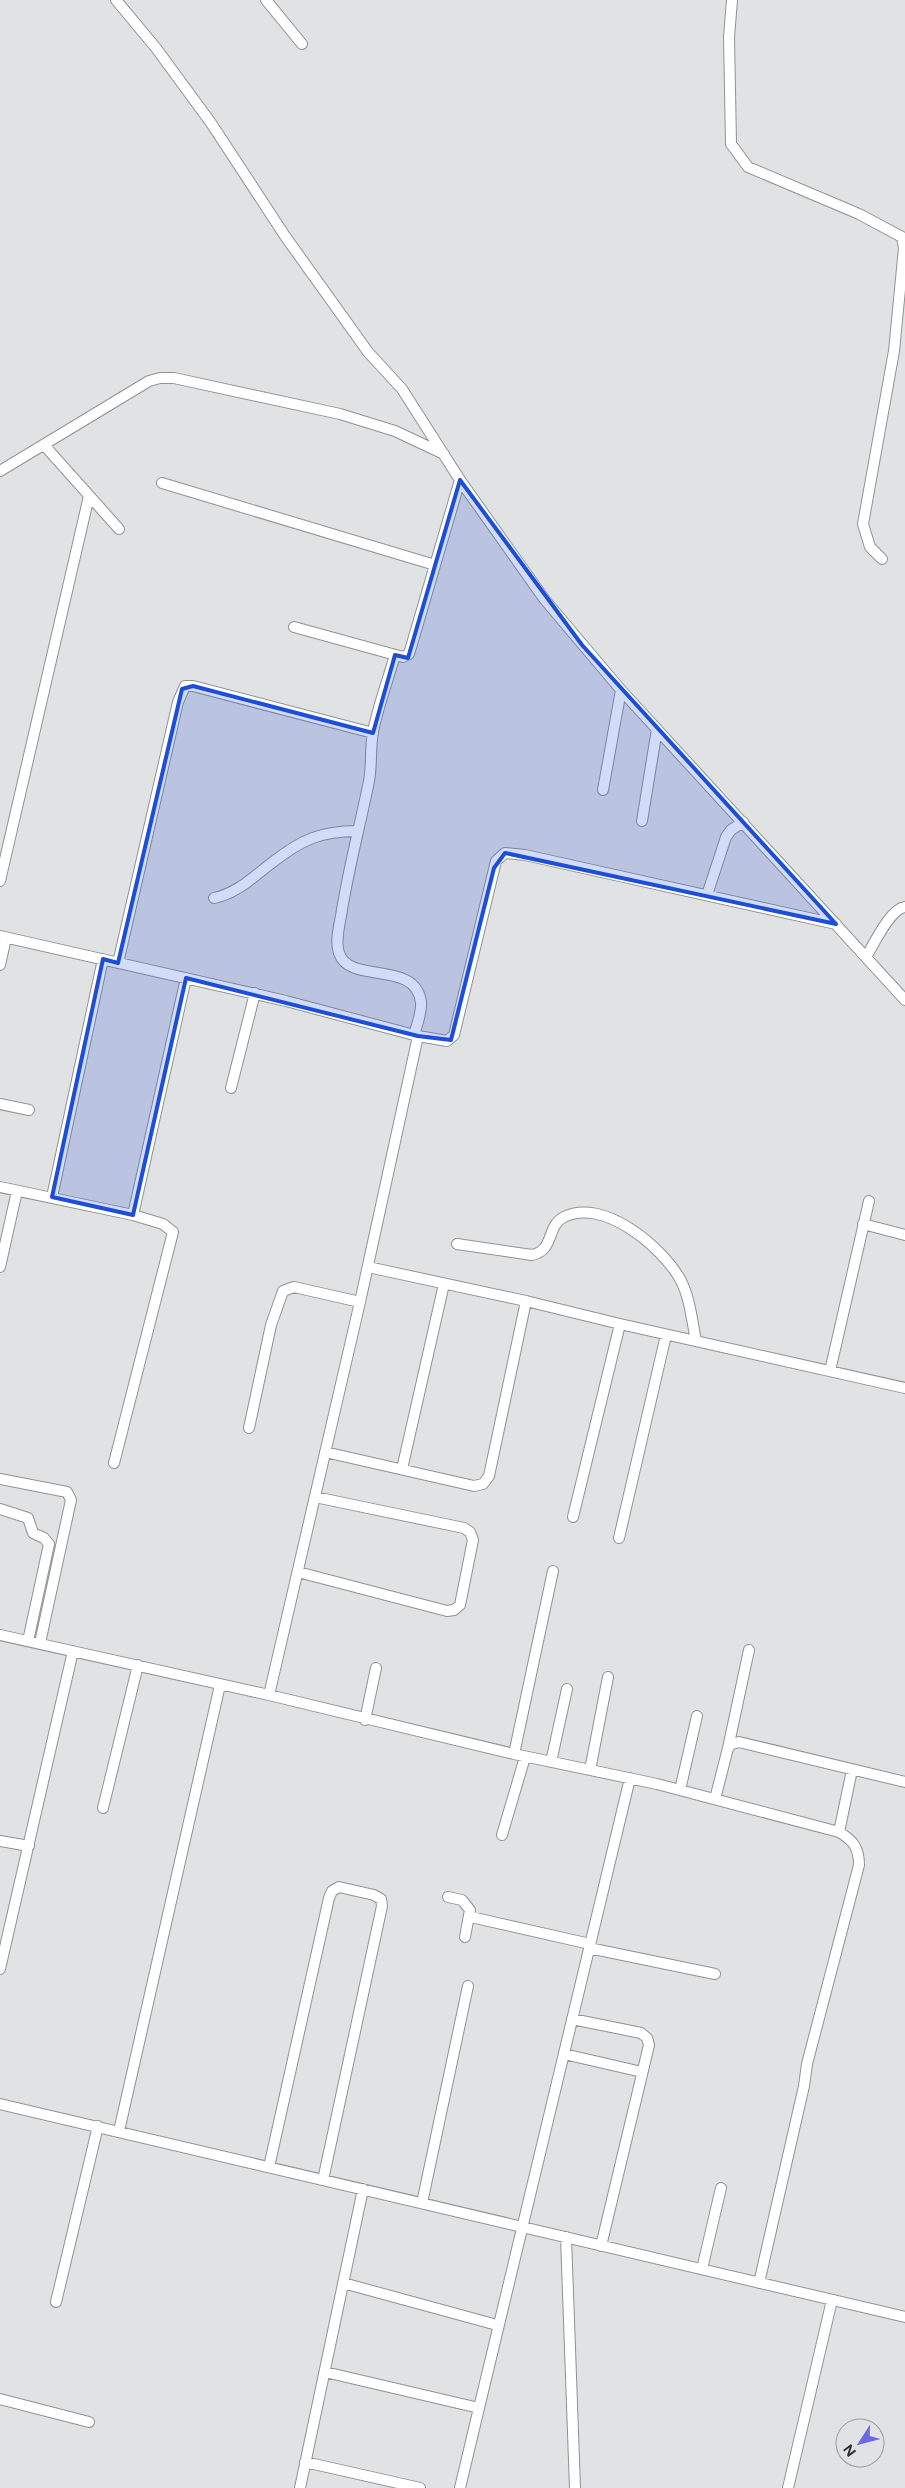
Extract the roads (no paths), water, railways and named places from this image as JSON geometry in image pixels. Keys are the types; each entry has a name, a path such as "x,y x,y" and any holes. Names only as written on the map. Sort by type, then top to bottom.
{"street":[{"path":"116,0 156,48 200,108 285,236 379,366 402,389 460,480 545,600 621,690 905,1000"},
{"path":"266,0 302,44"},
{"path":"732,0 729,37 731,144 748,167 859,214 902,237 904,248 894,351 863,524 870,547 882,558"},
{"path":"0,471 149,381 160,378 174,378 340,414 395,431 444,454"},
{"path":"44,445 119,529"},
{"path":"294,627 403,657 409,654 460,480"},
{"path":"162,483 435,565"},
{"path":"0,881 89,496"},
{"path":"269,1695 368,1267 421,1008 418,992 412,984 404,979 354,968 344,963 339,953 338,941 345,891 369,781 373,733 395,655"},
{"path":"118,962 178,702 184,686 193,686 373,733"},
{"path":"603,790 621,690"},
{"path":"642,821 657,729"},
{"path":"707,895 726,837 731,830 743,822"},
{"path":"214,898 231,893 284,853 308,840 332,831 358,831"},
{"path":"0,964 3,937 255,993 416,1036 447,1041 454,1035 494,868 500,856 505,853 526,855 836,924"},
{"path":"866,956 892,916 900,908 905,907"},
{"path":"52,1197 103,959"},
{"path":"133,1215 186,978"},
{"path":"231,1088 255,993"},
{"path":"0,1104 29,1110"},
{"path":"0,1187 133,1215 164,1224 173,1232 173,1239 152,1309 114,1462"},
{"path":"0,1267 17,1191"},
{"path":"830,1371 869,1201"},
{"path":"457,1244 532,1255 538,1254 547,1246 553,1227 563,1217 585,1212 613,1219 639,1234 672,1267 680,1279 690,1308 696,1341"},
{"path":"864,1224 905,1235"},
{"path":"368,1267 526,1301 666,1335 905,1388"},
{"path":"402,1469 444,1284"},
{"path":"249,1428 271,1325 283,1291 294,1287 360,1302"},
{"path":"325,1452 474,1486 483,1484 489,1476 526,1301"},
{"path":"574,1517 620,1324"},
{"path":"619,1538 666,1335"},
{"path":"0,1479 67,1492 71,1500 40,1644"},
{"path":"298,1572 447,1611 454,1610 460,1605 473,1540 470,1532 464,1528 315,1497"},
{"path":"0,1509 27,1517 33,1533 44,1538 49,1544 28,1641"},
{"path":"502,1835 520,1756 554,1571"},
{"path":"0,1635 269,1695 520,1756 680,1790 839,1832 853,1841 858,1849 859,1865 823,1997 759,2283"},
{"path":"715,1799 749,1650"},
{"path":"0,1969 72,1651"},
{"path":"103,1808 138,1665"},
{"path":"366,1720 376,1668"},
{"path":"590,1770 608,1677"},
{"path":"118,2131 220,1685"},
{"path":"551,1762 567,1689"},
{"path":"680,1790 696,1716"},
{"path":"728,1748 739,1742 905,1782"},
{"path":"839,1832 852,1770"},
{"path":"460,2488 497,2324 522,2228 630,1778"},
{"path":"0,1841 28,1846"},
{"path":"269,2167 329,1898 332,1891 339,1887 374,1895 381,1899 382,1906 323,2180"},
{"path":"448,1897 462,1900 467,1904 470,1917 465,1937"},
{"path":"470,1917 715,1974"},
{"path":"422,2204 468,1986"},
{"path":"572,2019 641,2033 647,2038 649,2045 601,2246"},
{"path":"564,2054 642,2072"},
{"path":"0,2104 905,2318"},
{"path":"56,2302 98,2126"},
{"path":"702,2269 721,2188"},
{"path":"300,2488 363,2189"},
{"path":"566,2237 575,2488"},
{"path":"344,2283 497,2324"},
{"path":"788,2488 832,2300"},
{"path":"325,2372 479,2408"},
{"path":"0,2399 89,2422"},
{"path":"305,2462 420,2488"}]}
